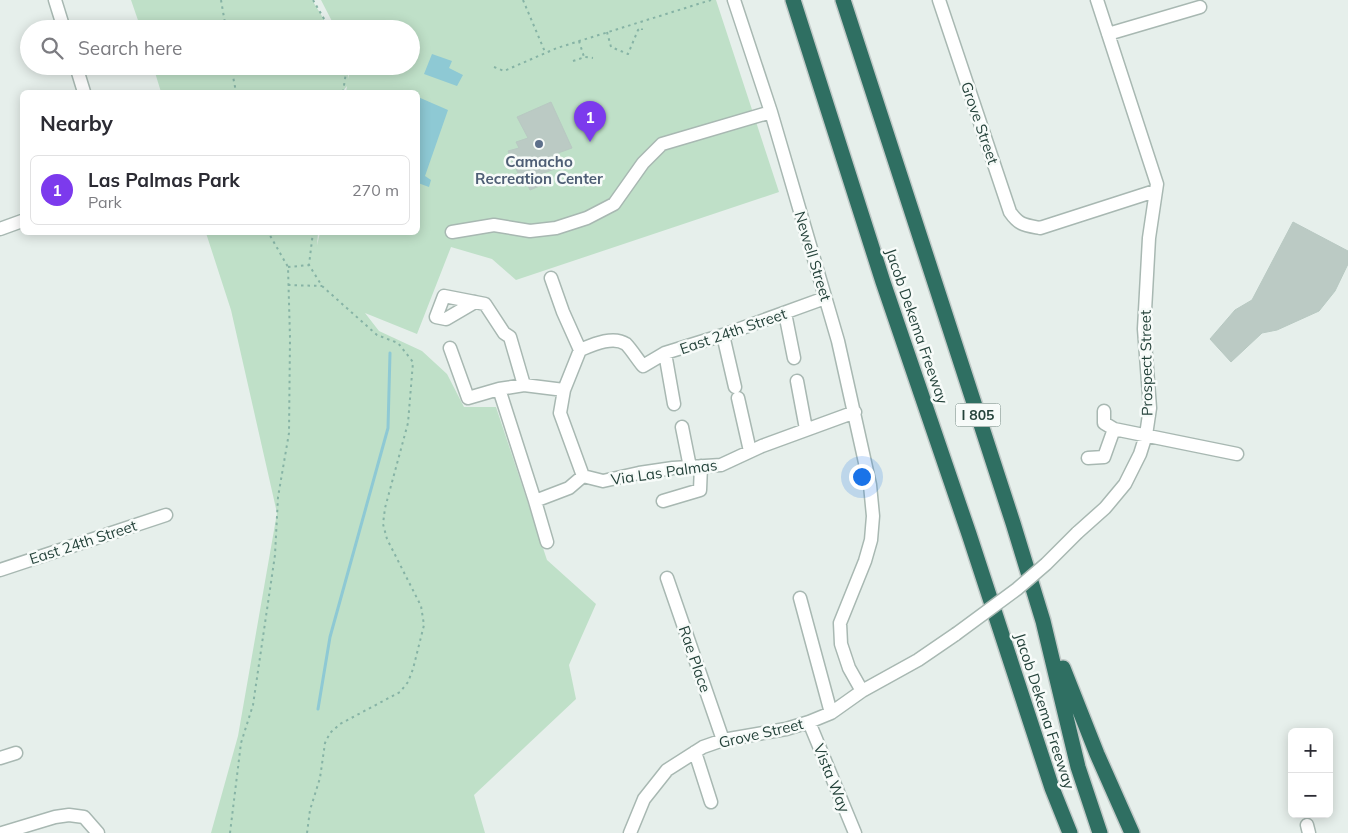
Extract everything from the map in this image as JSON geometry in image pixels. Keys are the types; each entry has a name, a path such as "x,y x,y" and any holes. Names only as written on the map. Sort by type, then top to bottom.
{"highway":[{"name":"Jacob Dekema Freeway","path":"793,0 880,273 970,534 1052,788 1069,832"},
{"name":"Jacob Dekema Freeway","path":"843,0 1013,523 1043,621 1078,767 1100,833"},
{"path":"1043,621 1132,833"}],"street":[{"path":"55,0 61,20"},
{"name":"Newell Street","path":"734,0 771,112 838,341 870,485 873,516 871,540 858,581 840,623 841,644 849,668 862,691"},
{"name":"Grove Street","path":"939,0 1010,212 1015,220 1024,225 1040,228 1155,191"},
{"name":"Prospect Street","path":"862,691 918,660 1017,589 1105,508 1125,484 1140,454 1146,436 1150,408 1144,337 1149,238 1157,184 1097,0"},
{"path":"1108,34 1200,7"},
{"path":"79,75 83,90"},
{"path":"452,232 494,225 530,231 556,228 587,218 614,204 643,163 662,144 771,112"},
{"path":"0,229 20,222"},
{"path":"535,501 569,488 583,476 560,413 564,390 580,350 563,312 551,278"},
{"name":"East 24th Street","path":"580,350 600,342 617,341 625,344 643,366 665,353 723,335 825,298"},
{"path":"475,302 485,304 504,333 510,337 524,385"},
{"path":"785,313 794,358"},
{"path":"723,335 750,451"},
{"path":"450,348 468,398 499,389 524,385 564,390"},
{"path":"665,353 674,404"},
{"path":"798,381 806,429"},
{"path":"499,389 547,542"},
{"path":"1104,410 1104,423 1114,429 1238,454"},
{"name":"Via Las Palmas","path":"583,476 603,481 639,473 721,464 806,429 855,412"},
{"path":"663,501 700,490 695,466 682,427"},
{"path":"1088,458 1104,457 1114,429"},
{"name":"East 24th Street","path":"0,570 166,515"},
{"name":"Rae Place","path":"667,578 723,740"},
{"path":"800,598 831,712"},
{"name":"Grove Street","path":"630,833 644,799 667,770 703,747 723,740 786,729 809,722 831,712 862,691"},
{"name":"Vista Way","path":"809,722 855,833"},
{"path":"695,752 711,802"},
{"path":"0,758 16,753"},
{"path":"2,833 55,817 69,815 84,817 98,833"}],"path":[{"path":"221,0 224,20"},
{"path":"313,0 325,20"},
{"path":"523,0 545,52"},
{"path":"494,67 504,71 545,52 710,0"},
{"path":"607,32 612,48 628,54 638,30 642,28 642,30"},
{"path":"579,41 584,57"},
{"path":"573,60 584,57 593,58"},
{"path":"233,75 236,90"},
{"path":"343,90 346,75"},
{"path":"230,833 241,743 253,705 275,555 278,497 289,433 290,338 288,267 270,235"},
{"path":"307,833 310,810 320,778 325,743 330,733 340,724 400,692 408,682 413,669 424,625 420,606 387,539 383,524 385,508 408,423 413,362 398,343 377,335 322,286 309,265 313,235"},
{"path":"288,267 309,265"},
{"path":"288,285 322,286"}],"green space":[{"path":"131,0 312,0 324,20 138,20"},
{"path":"321,0 716,0 779,192 516,280 492,259 451,247 417,334 365,313 379,331 422,351 447,374 464,407 496,407 547,560 596,604 569,665 576,699 474,795 485,833 211,833 238,736 277,513 231,310 207,235 318,235 317,245 320,235 420,235 420,90 346,90 347,86 344,90 160,90 156,75 348,75 348,79 349,75 420,75 420,20 331,20"}],"water":[{"path":"432,54 452,61 449,68 463,75 457,86 424,74"},
{"path":"420,98 448,110 425,176 431,180 429,187 420,184"}],"building":[{"path":"551,102 572,148 558,153 563,166 538,175 542,185 530,190 525,179 522,182 508,151 519,148 516,142 528,138 517,117"},
{"path":"1293,222 1348,251 1348,264 1335,291 1319,311 1277,330 1262,333 1231,362 1210,339 1235,310 1252,300"}],"waterway":[{"path":"318,709 330,637 388,428 390,353"}],"place":[{"name":"Las Palmas Park","path":"590,142"},
{"name":"Camacho Recreation Center","path":"539,144"}]}
